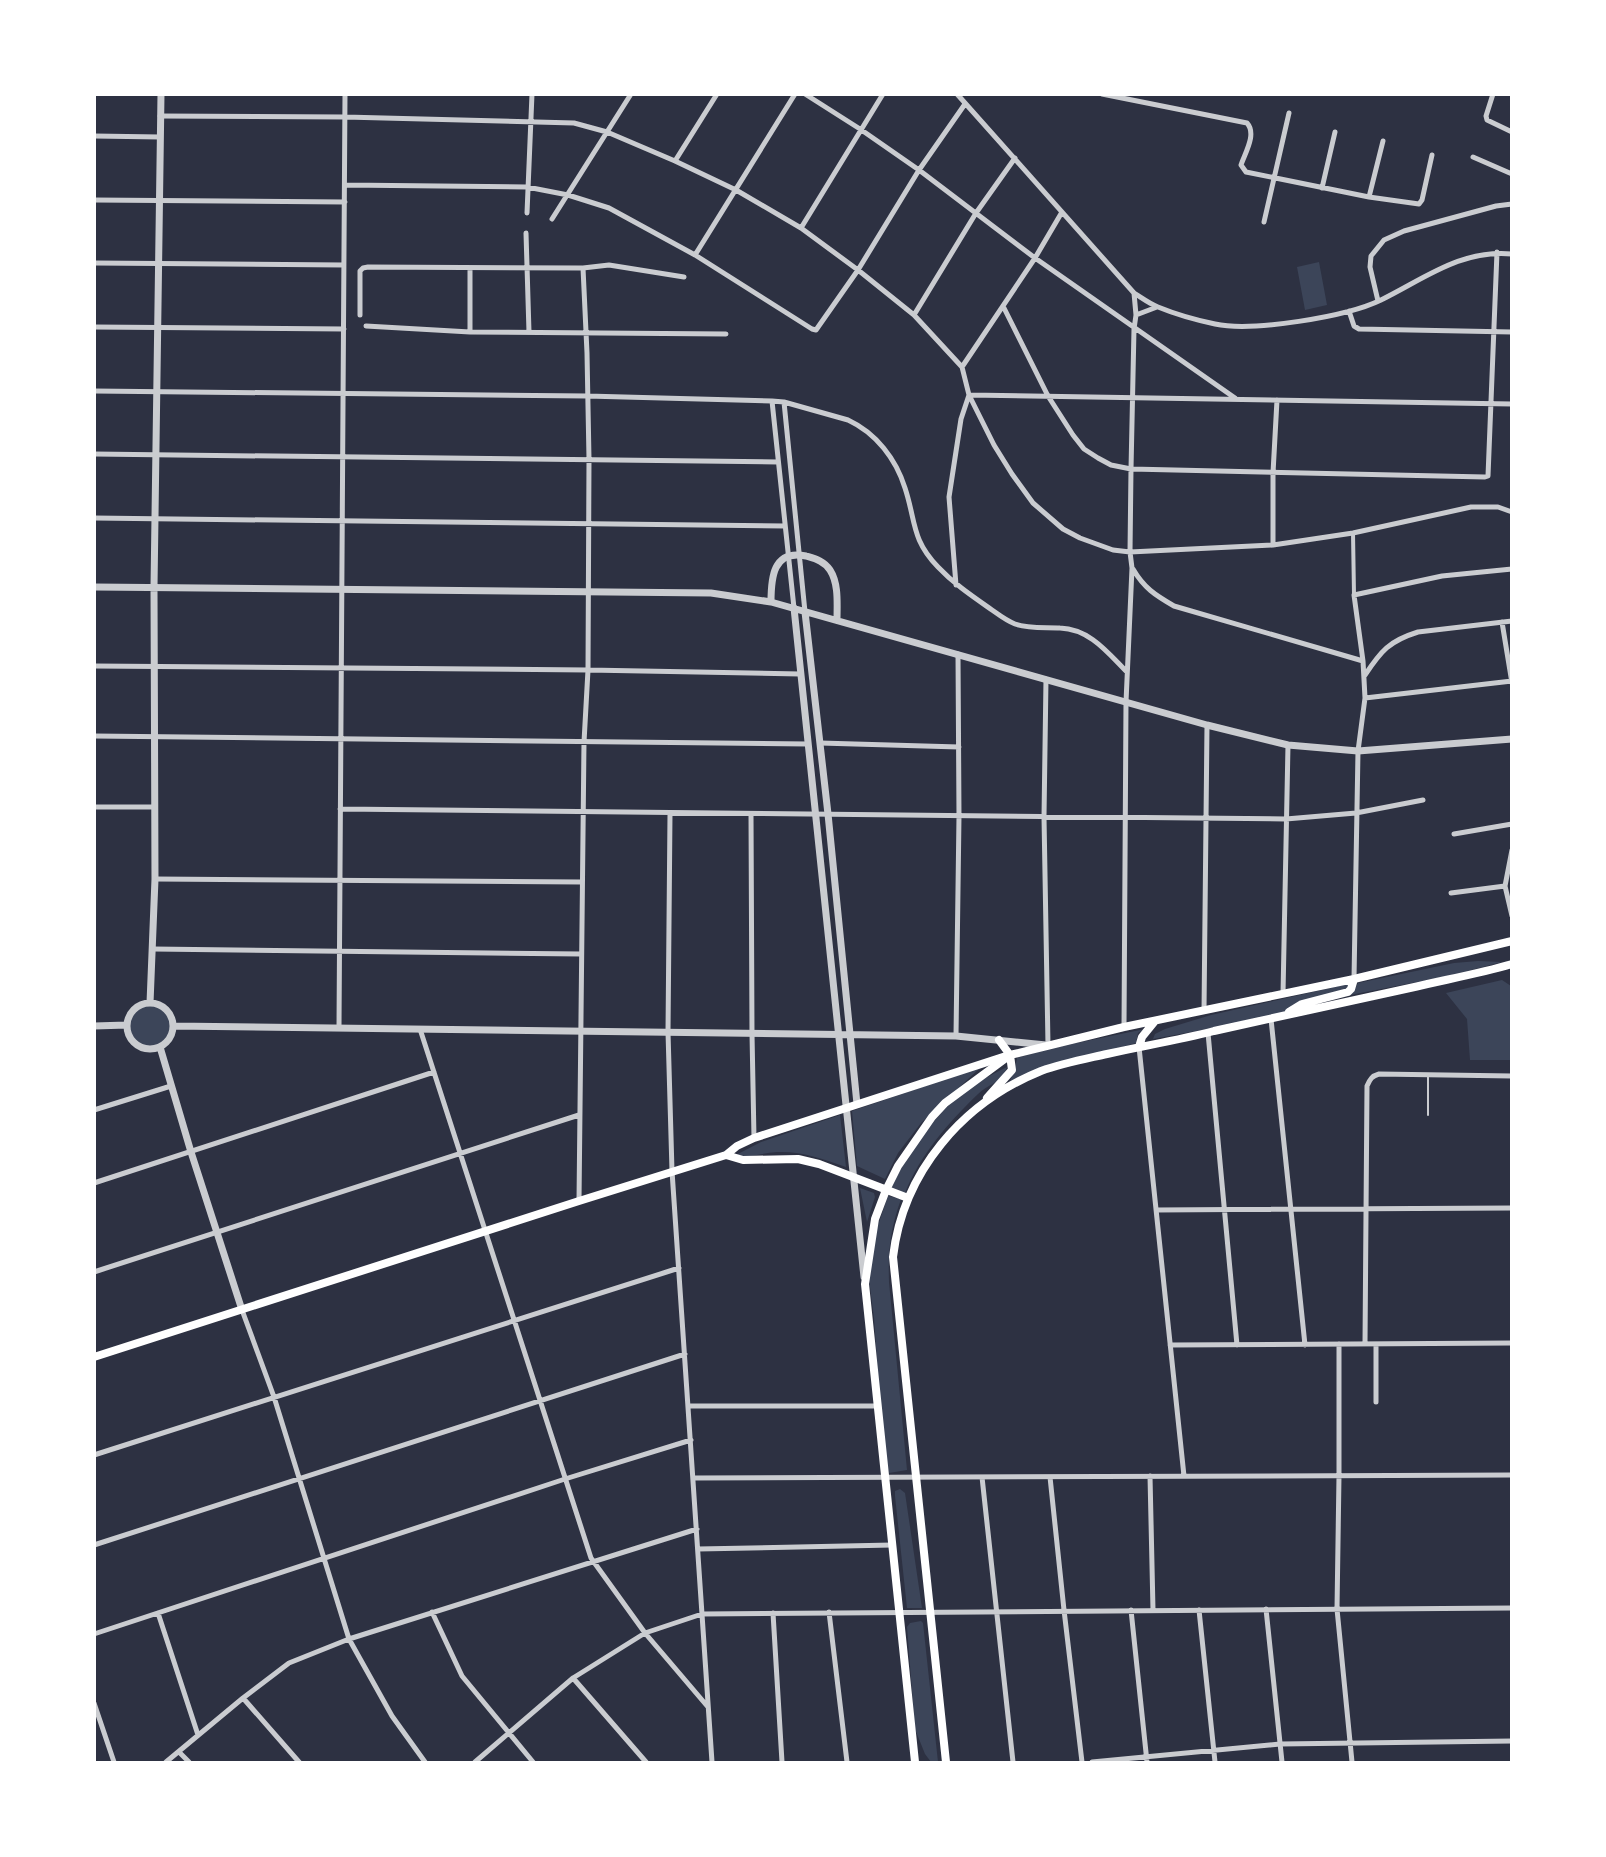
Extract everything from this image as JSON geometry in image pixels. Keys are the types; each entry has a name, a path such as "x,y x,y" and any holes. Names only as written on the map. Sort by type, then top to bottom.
{"main road":[{"path":"94,1357 726,1155 737,1146 754,1138 1010,1055 1124,1027 1354,979 1512,940"},
{"path":"946,1762 893,1257 895,1237 908,1198 925,1164 948,1134 979,1108 1008,1088 1041,1071 1075,1061 1512,964"},
{"path":"1284,1016 1302,1004 1347,993 1351,990 1354,979"},
{"path":"1138,1047 1142,1037 1156,1021"},
{"path":"979,1108 1011,1070 1010,1055 999,1040"},
{"path":"915,1762 865,1284 875,1219 898,1166 932,1117 945,1103 1010,1055"},
{"path":"726,1155 743,1160 798,1159 819,1164 908,1198"}],"street":[{"path":"150,1003 155,879 154,587 161,94"},
{"path":"339,1028 345,94"},
{"path":"527,213 532,94"},
{"path":"552,219 631,94"},
{"path":"675,161 717,94"},
{"path":"695,255 795,94"},
{"path":"805,94 919,170 1035,258 1236,399"},
{"path":"801,228 883,94"},
{"path":"957,94 1134,293 1157,307 1215,324 1239,326 1299,322 1348,311 1378,302 1460,260 1497,252 1512,254"},
{"path":"1102,94 1247,123 1251,127 1252,134 1241,165 1246,172 1369,197 1419,204 1422,200 1432,154"},
{"path":"1493,94 1486,116 1487,120 1512,132"},
{"path":"345,185 527,187 568,195 609,208 695,255 816,330 858,270 919,170 965,104"},
{"path":"1264,222 1289,113"},
{"path":"160,116 345,117 574,123 607,132 675,161 735,190 801,228 914,315 962,367 969,395 994,445 1034,503 1063,529 1113,550 1130,552 1273,544 1353,533 1471,507 1498,507 1512,512"},
{"path":"1322,188 1335,132"},
{"path":"94,136 160,137"},
{"path":"1369,197 1383,141"},
{"path":"1473,157 1512,174"},
{"path":"914,315 976,213 1015,158"},
{"path":"94,200 345,201"},
{"path":"1378,302 1370,267 1371,256 1384,240 1404,231 1496,206 1512,204"},
{"path":"962,367 1035,258 1062,212"},
{"path":"526,233 529,332"},
{"path":"1003,306 1063,421 1084,449 1111,465 1131,470 1482,477 1488,476 1497,252"},
{"path":"94,263 344,266"},
{"path":"360,315 360,271 363,268 583,268 609,265 684,277"},
{"path":"470,267 470,332"},
{"path":"579,1201 584,742 588,670 589,459 583,268"},
{"path":"1124,1027 1126,702 1132,568 1130,552 1132,398 1136,315 1134,293"},
{"path":"1136,315 1157,307"},
{"path":"1348,311 1354,326 1359,329 1512,332"},
{"path":"366,326 470,332 726,334"},
{"path":"94,327 344,329"},
{"path":"94,392 587,396 784,402 848,420 883,446 906,490 917,538 926,554 956,585 1014,624 1063,628 1082,633 1100,644 1127,672"},
{"path":"969,395 1512,404"},
{"path":"956,585 950,497 961,419 969,395"},
{"path":"1273,544 1273,473 1277,400"},
{"path":"771,401 865,1284"},
{"path":"784,402 857,1104"},
{"path":"94,454 778,462"},
{"path":"94,518 785,526"},
{"path":"1353,533 1354,595 1365,675 1365,698 1358,751 1354,979"},
{"path":"771,602 772,576 782,560 789,556 800,555 816,559 824,563 831,571 836,591 837,620"},
{"path":"1132,568 1142,584 1174,606 1363,661"},
{"path":"1354,595 1442,576 1512,569"},
{"path":"94,586 711,593 771,602 794,608 1207,725 1288,745 1358,751 1512,739"},
{"path":"1365,675 1386,647 1406,636 1418,632 1512,621"},
{"path":"1365,698 1511,681 1502,622"},
{"path":"957,1036 958,654"},
{"path":"94,666 800,674"},
{"path":"173,1026 957,1036 1048,1045 1044,817 1047,679"},
{"path":"1204,1011 1207,725"},
{"path":"94,736 808,744"},
{"path":"820,743 959,747"},
{"path":"1283,994 1288,745"},
{"path":"340,809 1286,819 1356,813 1423,800"},
{"path":"94,807 155,807"},
{"path":"751,813 754,1138"},
{"path":"670,814 669,1032 672,1171 712,1762"},
{"path":"1454,834 1512,824"},
{"path":"1512,850 1505,886 1512,916"},
{"path":"155,879 582,882"},
{"path":"1451,893 1505,886"},
{"path":"153,949 581,954"},
{"path":"150,1003 157,1004 169,1012 173,1026 170,1038 160,1047 145,1049 132,1040 127,1025 132,1012 137,1007 150,1003"},
{"path":"1271,1018 1305,1345"},
{"path":"94,1026 127,1025"},
{"path":"420,1029 593,1561 645,1633 709,1708"},
{"path":"1208,1033 1237,1345"},
{"path":"160,1047 191,1152 242,1310 274,1397 349,1639 392,1716 425,1762"},
{"path":"1138,1047 1184,1476"},
{"path":"94,1183 434,1072"},
{"path":"1365,1344 1367,1086 1372,1077 1379,1074 1512,1076"},
{"path":"94,1110 171,1086"},
{"path":"94,1272 579,1115"},
{"path":"1156,1210 1512,1208"},
{"path":"94,1455 679,1268"},
{"path":"1339,1344 1337,1609 1352,1762"},
{"path":"1376,1344 1376,1402"},
{"path":"1170,1345 1512,1344"},
{"path":"94,1545 685,1354"},
{"path":"688,1406 877,1406"},
{"path":"94,1634 691,1440"},
{"path":"693,1478 1512,1475"},
{"path":"1150,1476 1153,1610"},
{"path":"982,1477 1013,1762"},
{"path":"1050,1477 1082,1762"},
{"path":"166,1762 289,1663 349,1639 697,1529"},
{"path":"698,1549 892,1545"},
{"path":"475,1762 573,1678 645,1633 702,1614 1512,1608"},
{"path":"1266,1609 1282,1762"},
{"path":"1131,1610 1146,1760"},
{"path":"1199,1610 1215,1762"},
{"path":"432,1612 462,1676 533,1762"},
{"path":"830,1612 847,1762"},
{"path":"158,1613 198,1736"},
{"path":"773,1613 782,1762"},
{"path":"573,1678 646,1762"},
{"path":"243,1698 299,1762"},
{"path":"94,1703 96,1715 114,1762"},
{"path":"1092,1762 1146,1760 1213,1750 1280,1744 1512,1741"},
{"path":"179,1752 189,1762"}],"lane":[{"path":"1428,1075 1428,1115"}],"shaded area":[{"path":"1319,262 1327,305 1305,310 1297,267"},
{"path":"1502,962 1448,976 1345,996 1354,990 1358,983 1454,963"},
{"path":"1502,980 1511,986 1511,1060 1470,1060 1467,1019 1446,993"},
{"path":"1348,984 1348,988 1288,1011 1256,1020 1153,1039 1155,1034 1165,1029 1211,1015"},
{"path":"150,1005 165,1011 171,1026 165,1041 150,1047 135,1041 129,1026 135,1011"},
{"path":"1145,1029 1138,1033 1136,1043 1034,1071 1010,1081 1017,1058 1052,1048"},
{"path":"981,1067 921,1123 898,1153 885,1179 857,1166 852,1111"},
{"path":"1007,1067 998,1081 981,1091 936,1140 918,1166 905,1193 891,1188 903,1164 943,1111 972,1086"},
{"path":"840,1115 846,1167 795,1153 777,1152 734,1156 761,1142"},
{"path":"860,1188 874,1193 875,1197 867,1222"},
{"path":"888,1196 901,1199 890,1240 889,1282 907,1470 889,1473 883,1445 869,1279 876,1231"},
{"path":"900,1489 905,1493 922,1608 907,1608 895,1496 895,1491"},
{"path":"921,1621 938,1762 931,1762 925,1754 915,1729 907,1627 910,1623"}]}
